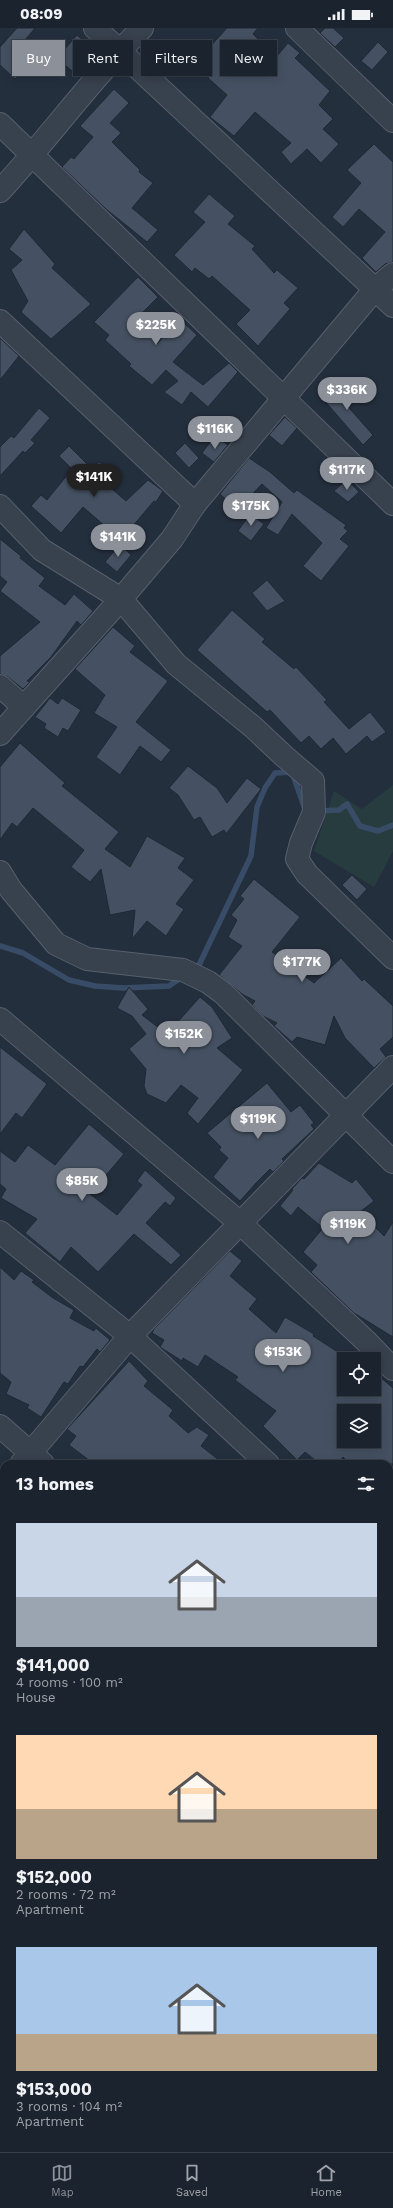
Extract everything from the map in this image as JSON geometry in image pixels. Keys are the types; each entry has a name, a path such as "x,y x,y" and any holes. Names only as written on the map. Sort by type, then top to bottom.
{"street":[{"path":"95,28 108,40"},
{"path":"129,40 142,28"},
{"path":"297,28 393,122"},
{"path":"133,63 393,306"},
{"path":"0,191 33,155 98,76"},
{"path":"0,124 393,504"},
{"path":"0,734 93,628 122,599 172,539 195,504 284,397 375,289 393,274"},
{"path":"0,321 195,504"},
{"path":"0,506 42,550 122,599 176,664 253,727 313,781 314,812 301,843 297,859 307,874 393,958"},
{"path":"0,686 24,707"},
{"path":"0,872 11,890 56,944 87,959 183,970 208,982 223,993 393,1162"},
{"path":"1,1022 240,1223 368,1343 393,1369"},
{"path":"0,1426 32,1460 130,1336 344,1114 393,1067"},
{"path":"0,1232 130,1336 264,1460"}],"green space":[{"path":"393,785 393,851 374,887 314,851 334,791 362,809"}],"building":[{"path":"17,28 35,28 26,39 27,40 12,40 12,76 18,76 15,79 0,65 0,47"},
{"path":"227,28 258,28 253,34 259,40 220,40 220,76 277,76 277,56 288,43 300,53 295,58 330,91 319,105 333,119 323,129 339,144 321,163 307,149 291,164 281,152 291,143 255,112 234,136 210,117 227,95 208,78 212,76 212,44"},
{"path":"325,28 333,28 344,38 335,47 320,33"},
{"path":"77,35 83,40 73,40 73,72 65,65 65,49"},
{"path":"378,42 388,52 372,70 361,61"},
{"path":"114,89 129,103 110,123 121,133 112,142 140,170 139,172 153,183 132,208 158,230 147,242 106,209 62,167 71,157 74,159 93,137 80,126"},
{"path":"374,144 393,162 393,262 385,264 376,272 362,258 385,232 359,209 343,227 332,217 361,183 347,170"},
{"path":"209,194 235,216 228,224 255,246 252,249 274,273 277,270 298,288 284,303 290,309 258,346 236,324 250,310 212,276 209,279 195,268 192,272 174,255 205,222 193,212"},
{"path":"24,229 55,264 52,268 91,304 51,339 21,312 28,301 11,270 22,260 9,249"},
{"path":"138,277 158,297 139,316 157,344 172,326 176,330 183,322 197,335 173,362 203,385 229,363 238,372 208,407 191,392 182,405 164,392 178,381 166,370 152,385 129,366 131,364 105,340 109,335 94,322"},
{"path":"0,338 19,356 0,380"},
{"path":"343,378 354,389 343,401 373,435 363,445 323,399"},
{"path":"39,408 50,418 31,440 35,443 25,453 23,451 0,476 0,447 11,436 14,438"},
{"path":"285,417 297,428 282,446 269,435"},
{"path":"218,438 228,445 214,462 202,453 211,441 214,443"},
{"path":"185,443 199,458 189,468 175,453"},
{"path":"69,446 93,470 99,462 113,473 105,483 126,501 148,480 163,491 156,502 154,501 121,540 83,507 61,533 31,506 41,495 47,500 72,469 59,456"},
{"path":"249,458 270,472 294,493 297,490 346,525 344,528 348,531 340,539 349,546 321,581 303,566 322,543 292,514 278,535 266,528 282,502 262,484 237,510 220,494"},
{"path":"347,479 359,492 348,502 334,491"},
{"path":"250,514 264,524 251,541 238,531"},
{"path":"0,539 21,556 20,558 45,578 39,586 65,605 74,594 93,611 81,625 77,621 51,657 27,681 30,682 23,689 8,677 0,674 0,656 40,622 0,591 7,582 0,576"},
{"path":"120,544 131,555 117,572 105,562"},
{"path":"267,580 285,601 267,611 252,593"},
{"path":"232,610 265,639 262,642 294,669 296,667 327,700 324,702 349,729 370,712 386,732 372,742 367,736 346,754 333,738 321,749 309,736 301,743 270,710 267,712 197,650"},
{"path":"113,627 135,646 130,652 168,681 136,722 171,750 161,762 140,746 120,775 96,757 117,727 94,713 105,695 75,669"},
{"path":"50,698 58,704 62,698 81,710 68,731 63,728 58,737 44,728 46,724 35,717"},
{"path":"20,743 65,783 62,786 119,832 105,849 130,867 147,836 185,858 178,868 194,880 176,904 184,909 166,936 147,921 132,939 135,910 110,915 101,869 90,882 71,867 84,850 33,808 17,827 12,823 0,840 0,767"},
{"path":"188,766 217,788 227,803 247,778 261,789 226,834 224,830 212,837 200,817 194,820 178,795 169,788"},
{"path":"352,875 367,889 357,900 342,885"},
{"path":"254,879 300,917 272,952 314,983 341,958 362,981 364,979 393,1006 393,1037 380,1049 386,1057 374,1068 345,1038 334,1016 325,1045 297,1037 292,1042 274,1026 277,1023 263,1016 252,1005 255,1001 242,994 219,975 242,946 228,937 237,920 231,915 244,899 240,896"},
{"path":"129,987 148,1009 142,1015 167,1034 200,997 212,1007 232,1038 217,1048 243,1070 198,1124 187,1113 198,1098 181,1085 166,1103 147,1094 144,1086 146,1069 129,1049 146,1034 132,1016 117,1008"},
{"path":"0,1047 47,1084 22,1118 16,1113 0,1134"},
{"path":"267,1083 291,1112 300,1105 314,1123 311,1125 314,1129 282,1159 284,1161 273,1172 270,1169 240,1201 213,1177 228,1158 219,1150 221,1147 207,1133"},
{"path":"89,1124 124,1154 90,1194 117,1215 142,1185 137,1181 145,1170 176,1198 170,1206 165,1202 146,1223 181,1255 171,1265 134,1234 98,1272 71,1247 60,1262 25,1233 37,1219 1,1198 6,1189 0,1184 0,1151 15,1162 28,1145 55,1165"},
{"path":"319,1163 352,1183 356,1179 374,1201 360,1212 384,1236 393,1222 393,1337 354,1313 311,1272 317,1265 303,1252 323,1228 298,1207 291,1216 280,1206 293,1190 292,1189"},
{"path":"230,1251 242,1261 230,1276 257,1299 249,1309 276,1333 285,1317 314,1334 313,1336 338,1352 337,1396 381,1396 381,1378 393,1388 393,1460 346,1460 343,1457 341,1460 315,1460 305,1452 297,1460 263,1426 276,1411 235,1380 238,1377 205,1355 198,1367 183,1358 182,1361 160,1347 164,1340 152,1333 154,1329"},
{"path":"0,1267 14,1280 21,1271 34,1280 32,1282 53,1298 74,1310 70,1318 94,1331 96,1328 110,1340 100,1352 97,1349 83,1367 80,1366 68,1384 64,1382 41,1417 27,1408 29,1405 6,1394 11,1382 0,1373"},
{"path":"129,1361 148,1381 144,1386 173,1410 169,1416 188,1433 197,1427 209,1435 201,1446 219,1460 89,1460 69,1445 76,1436 67,1429"}],"waterway":[{"path":"194,969 199,965 251,856 257,807 265,788 275,773 292,772 305,809"},
{"path":"319,811 339,810 347,804 360,826 378,831 393,825"},
{"path":"0,946 23,953 69,980 95,986 123,988 169,986 182,977"}]}
